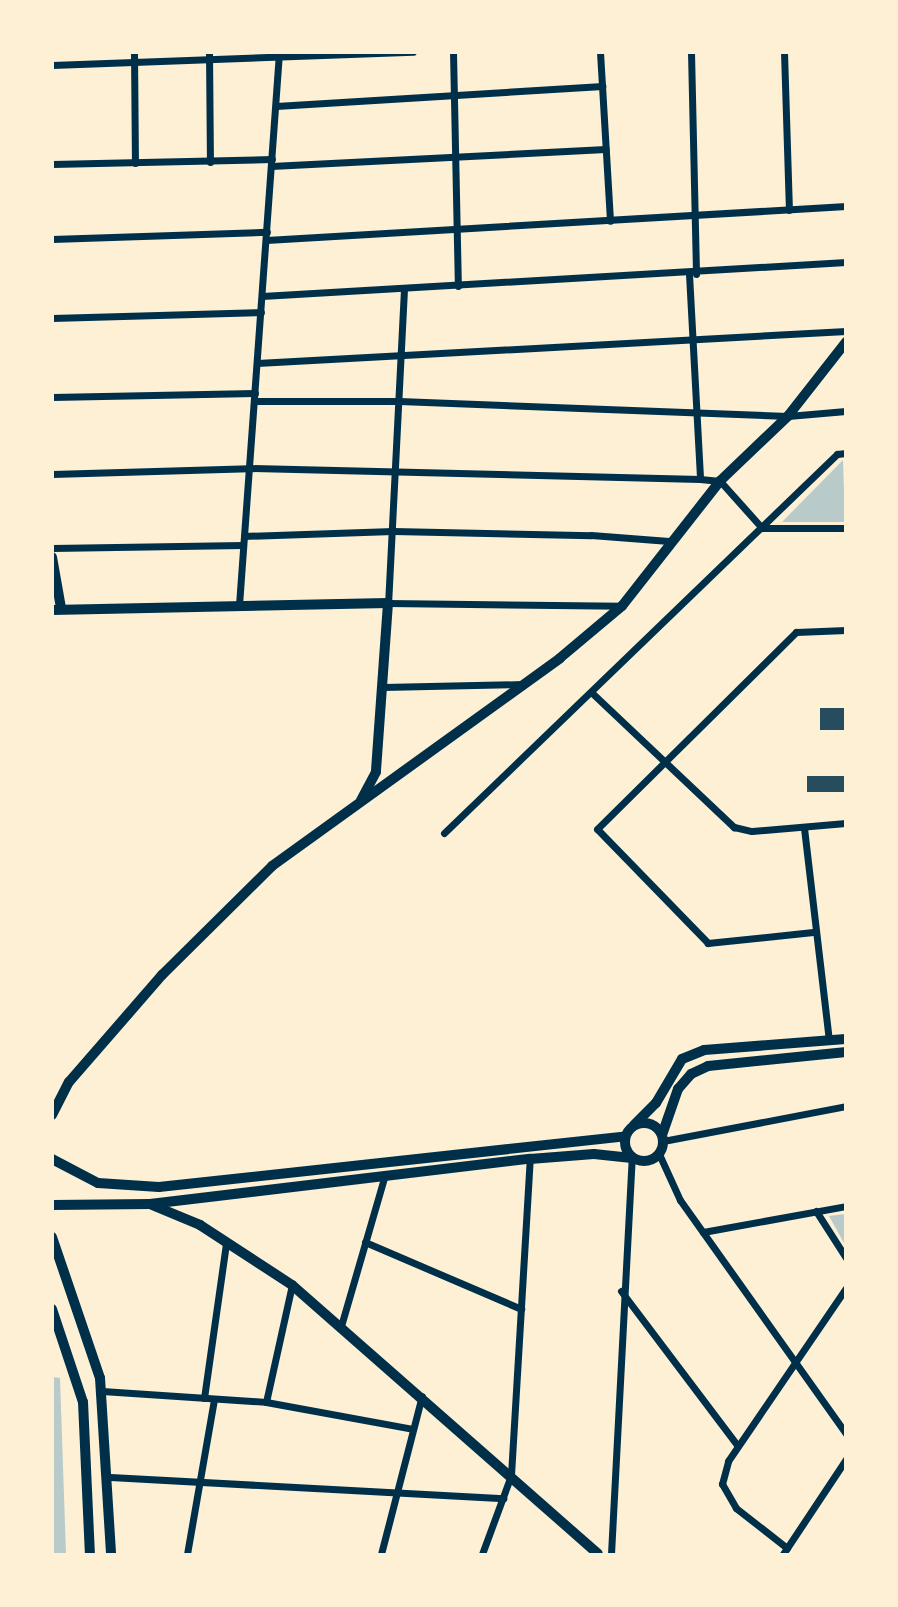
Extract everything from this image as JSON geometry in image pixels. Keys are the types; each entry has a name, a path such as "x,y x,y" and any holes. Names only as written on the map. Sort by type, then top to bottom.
{"main road":[{"path":"52,557 57,609 388,603 376,772 361,800"},
{"path":"632,1158 625,1148 625,1136 656,1103 682,1059 704,1050 845,1039"},
{"path":"52,1205 150,1204 530,1159 594,1154 649,1161 659,1154 678,1089 691,1074 708,1066 845,1052"},
{"path":"634,1125 650,1124 662,1138"},
{"path":"52,1159 98,1183 159,1187 625,1136"},
{"path":"150,1204 194,1222 292,1285 422,1395 598,1555"},
{"path":"52,1237 102,1391 110,1477 111,1555"},
{"path":"52,1309 83,1402 90,1555"}],"street":[{"path":"134,52 135,163"},
{"path":"52,65 134,63 209,57 413,52"},
{"path":"453,52 458,286"},
{"path":"600,52 610,221"},
{"path":"691,52 695,216 692,274 700,479"},
{"path":"784,52 789,210"},
{"path":"239,605 279,55"},
{"path":"209,57 210,162"},
{"path":"276,106 602,86"},
{"path":"52,164 455,158 606,149"},
{"path":"52,239 457,231 845,206"},
{"path":"262,296 692,274 845,262"},
{"path":"404,289 388,603 622,606"},
{"path":"52,317 261,312"},
{"path":"257,363 401,358 845,331"},
{"path":"52,1115 69,1082 162,975 272,866 522,684 622,606 669,541 720,481 788,416 845,342"},
{"path":"52,397 255,397 788,416 845,411"},
{"path":"444,833 837,454 845,453"},
{"path":"52,474 249,468 700,479 720,481 762,528 845,528"},
{"path":"52,548 393,531 592,534 669,541"},
{"path":"813,932 708,943 597,829 796,632 845,629"},
{"path":"383,687 522,684"},
{"path":"591,692 667,760 734,827 752,831 845,824"},
{"path":"804,828 813,932 829,1040"},
{"path":"662,1138 845,1106"},
{"path":"659,1154 680,1200 845,1434"},
{"path":"611,1555 621,1291 632,1158"},
{"path":"482,1555 512,1475 530,1159"},
{"path":"341,1326 384,1178"},
{"path":"703,1232 845,1206"},
{"path":"816,1211 845,1258"},
{"path":"365,1242 521,1309"},
{"path":"204,1398 226,1243"},
{"path":"266,1402 292,1285"},
{"path":"845,1288 737,1446 722,1484 727,1497 785,1551 845,1459"},
{"path":"621,1291 737,1446"},
{"path":"102,1391 266,1402 413,1429"},
{"path":"381,1555 422,1395"},
{"path":"187,1555 214,1399"},
{"path":"110,1477 503,1498"}],"shaded area":[{"path":"843,460 845,522 782,522"},
{"path":"846,1214 845,1245 829,1216"},
{"path":"52,1377 60,1378 66,1554 53,1554"}],"building":[{"path":"820,708 845,708 845,730 820,730"},
{"path":"807,776 845,776 845,792 807,792"}]}
